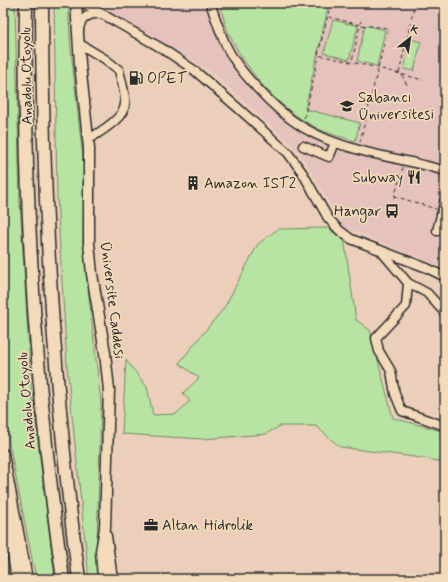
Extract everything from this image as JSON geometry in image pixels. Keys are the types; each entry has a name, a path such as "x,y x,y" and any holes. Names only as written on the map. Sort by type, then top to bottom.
{"highway":[{"name":"Anadolu Otoyolu","path":"26,3 26,150 32,285 46,454 63,579"},
{"name":"Anadolu Otoyolu","path":"42,3 44,154 49,271 60,422 79,579"}],"main road":[{"name":"Üniversite Caddesi","path":"76,3 78,40 88,140 91,259 109,390 105,528"},
{"path":"3,454 27,579"},
{"path":"3,476 7,519 17,579"},
{"path":"103,579 101,551 105,528"},
{"path":"105,528 112,579"}],"street":[{"path":"83,3 163,49 194,70 288,153 302,172 328,218 339,230 351,239 427,268 445,277"},
{"path":"210,3 225,44 241,71 274,106 293,122 313,133 358,150 445,171"},
{"path":"88,140 116,119 121,114 125,104 119,70 78,40 79,27 82,20 95,14 103,14"},
{"path":"303,146 329,157 335,142"},
{"path":"437,231 445,199"},
{"path":"379,249 408,283 427,293 445,313"},
{"path":"408,283 406,306 376,338 379,351 391,371 394,394 402,411 445,426"}],"path":[{"path":"331,3 318,54 423,80"},
{"path":"399,74 415,3"},
{"path":"443,3 442,4 445,8"},
{"path":"328,17 360,26 388,28 358,150"},
{"path":"352,62 361,21"},
{"path":"302,127 319,56"},
{"path":"402,75 407,85"},
{"path":"402,173 394,197 442,211"}],"shaded area":[{"name":"Sabancı Üniversitesi","path":"99,3 445,3 445,268 344,227 300,153 288,141 211,71 99,7"}],"green space":[{"path":"3,3 15,3 20,203 31,385 55,579 36,579 9,443 4,370 6,263"},
{"path":"54,3 68,3 71,51 84,168 83,243 101,404 97,542 102,579 89,579 67,366 57,197"},
{"path":"219,3 329,3 305,109 360,123 355,141 324,132 315,127 289,110 266,89 247,65 231,38"},
{"path":"333,20 358,26 349,60 324,53"},
{"path":"365,25 385,30 377,66 357,61"},
{"path":"411,39 421,42 414,71 404,69"},
{"path":"330,228 331,231 344,238 356,320 370,330 393,418 445,432 445,463 429,459 340,447 316,426 280,426 266,434 202,439 122,434 126,360 147,387 153,415 176,414 190,401 183,393 199,378 179,363 224,308 258,244 278,229"},
{"path":"3,541 8,579 3,579"}],"place":[{"name":"OPET","path":"136,78"},
{"name":"Sabancı Üniversitesi","path":"347,106"},
{"name":"Subway","path":"414,177"},
{"name":"Amazon IST2","path":"193,183"},
{"name":"Hangar","path":"392,211"},
{"name":"Altan Hidrolik","path":"151,525"}]}
